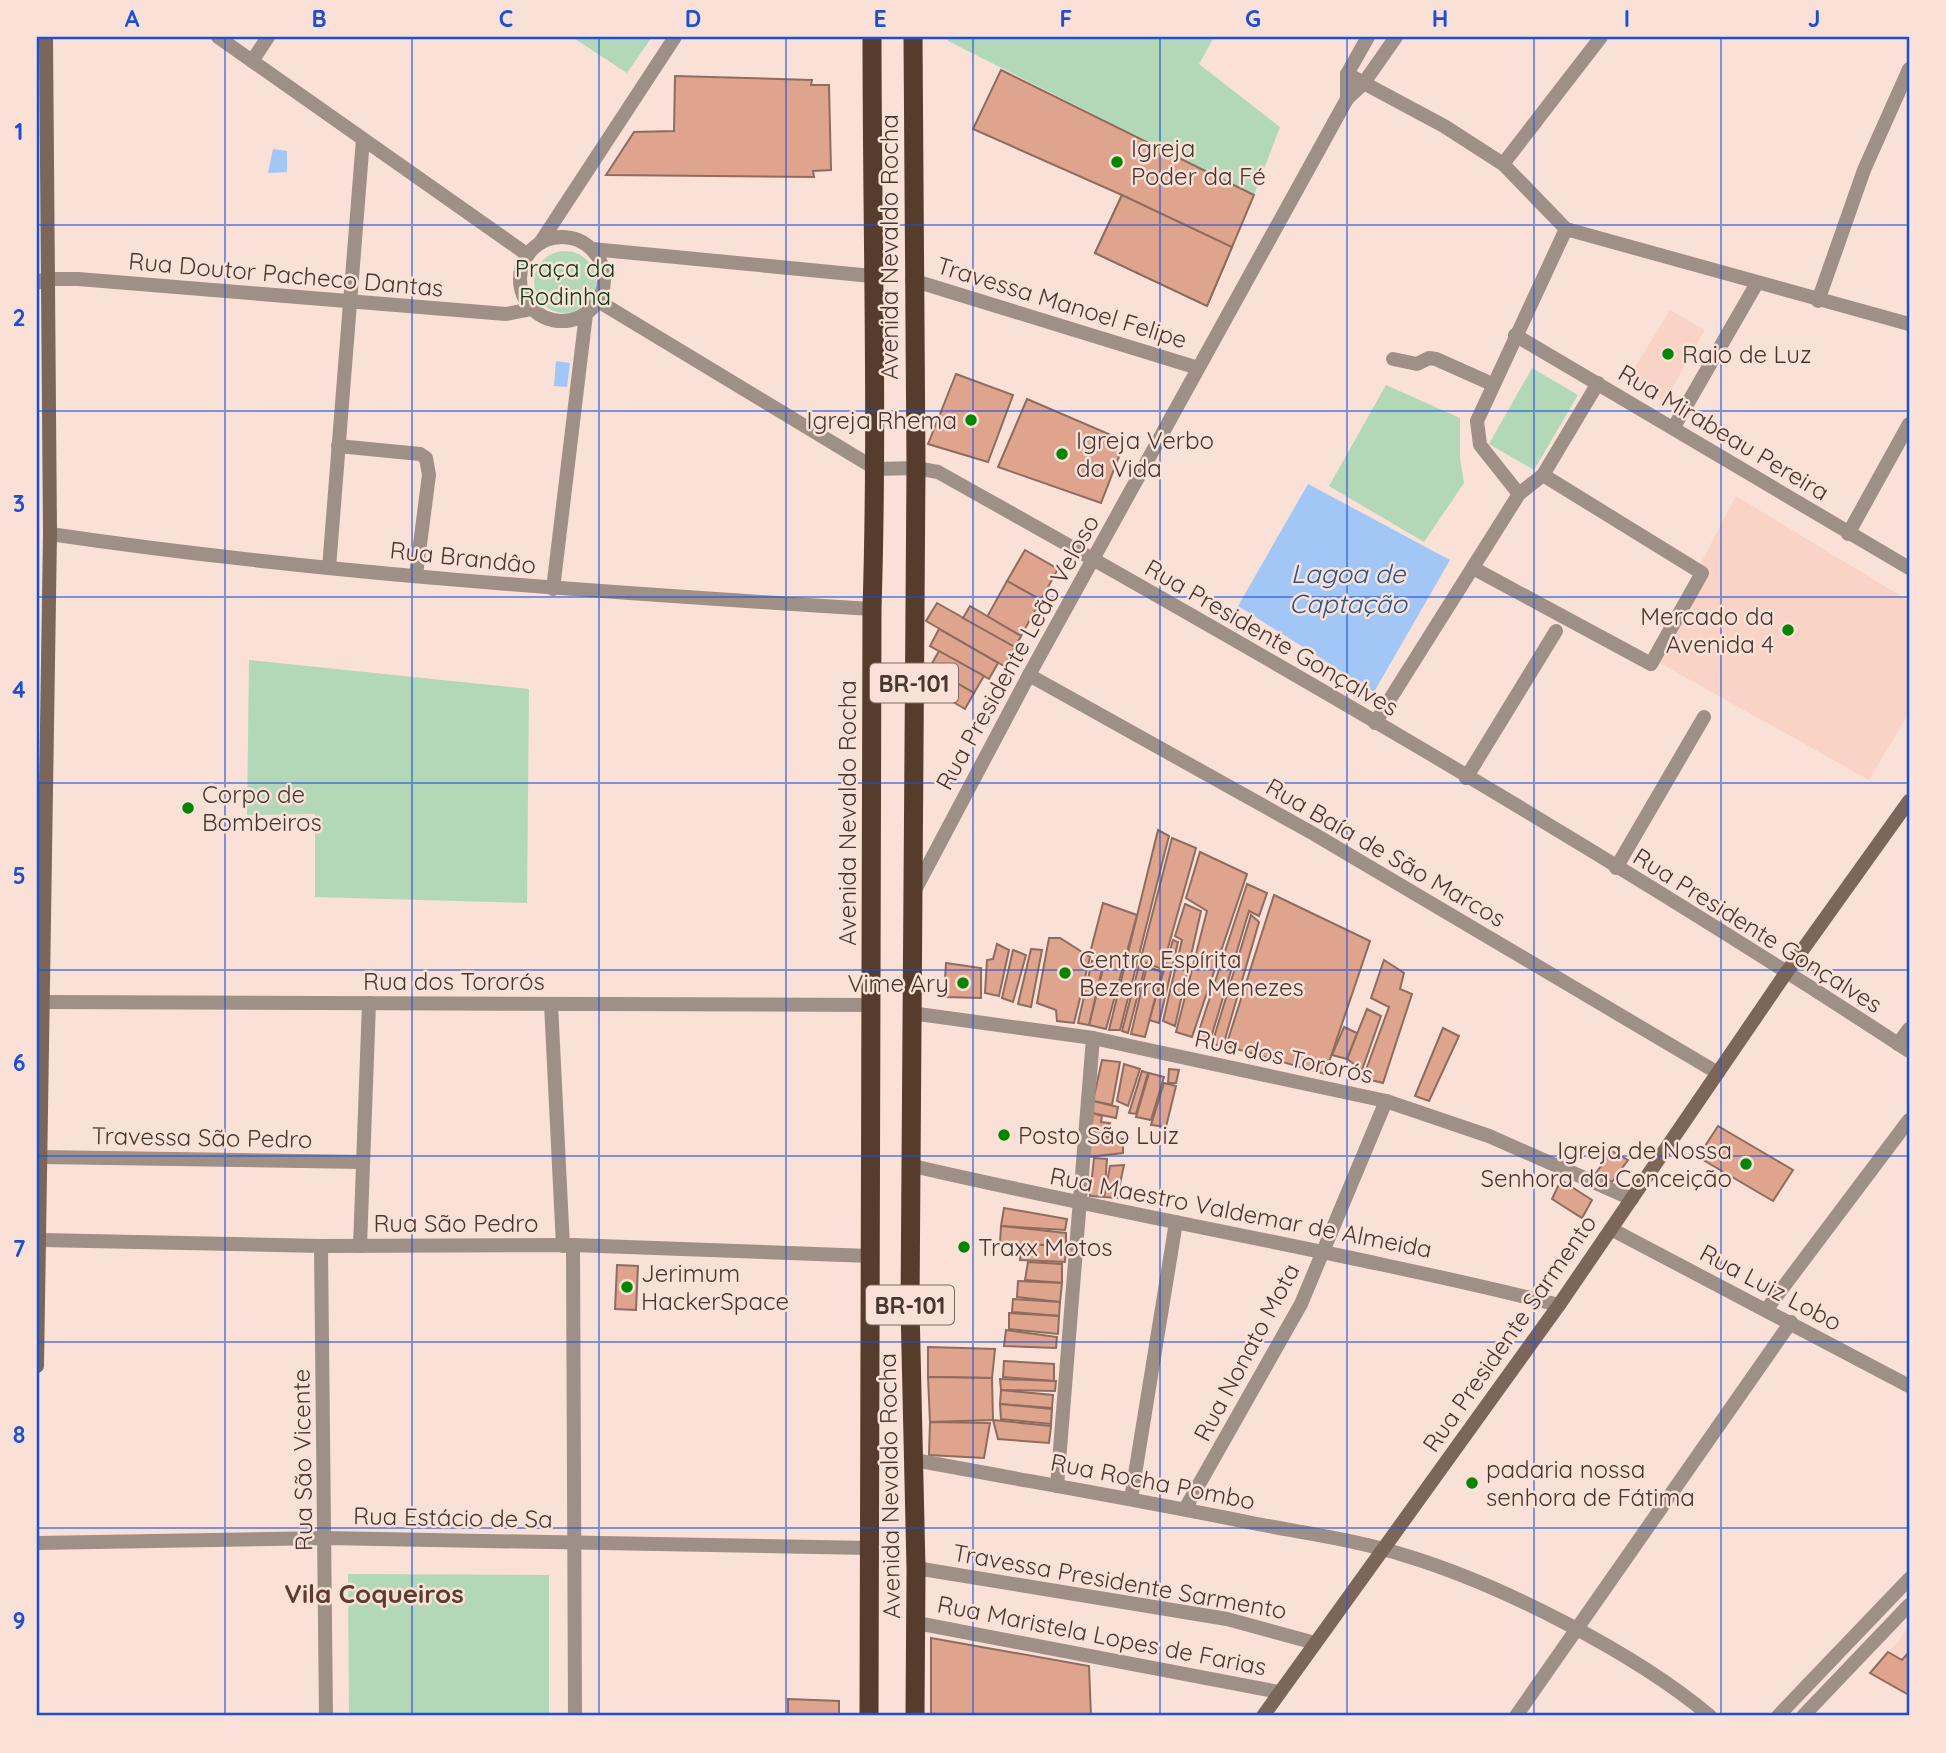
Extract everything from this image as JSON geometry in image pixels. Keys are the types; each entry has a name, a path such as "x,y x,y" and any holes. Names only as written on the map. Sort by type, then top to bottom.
{"highway":[{"name":"Avenida Nevaldo Rocha","path":"869,1716 872,609 876,469 872,276 872,37"},
{"name":"Avenida Nevaldo Rocha","path":"913,37 912,279 916,468 910,1307 917,1623 915,1716"}],"main road":[{"path":"37,1366 41,1240 39,1002 50,534 41,281 46,37"},
{"name":"Rua Presidente Sarmento","path":"1263,1716 1559,1304 1786,973 1909,802"}],"street":[{"path":"251,61 268,37"},
{"path":"592,249 604,274 598,301 586,314 575,319 552,320 532,309 521,288 520,276 527,255 540,243 675,37"},
{"name":"Rua Presidente Leão Veloso","path":"1347,99 1347,74 1368,37"},
{"name":"Rua Presidente Leão Veloso","path":"911,897 1029,675 1347,99 1363,84 1396,37"},
{"path":"1503,164 1601,37"},
{"path":"224,38 251,61 527,255"},
{"path":"1818,301 1864,170 1909,69"},
{"path":"1347,74 1444,126 1503,164 1566,229 1818,301 1909,324"},
{"path":"328,568 363,139"},
{"path":"1518,494 1485,454 1477,437 1477,421 1566,229"},
{"path":"540,243 567,237 592,249 872,276"},
{"name":"Travessa Manoel Felipe","path":"912,279 1198,368"},
{"name":"Rua Doutor Pacheco Dantas","path":"41,281 506,314 532,309"},
{"path":"1674,427 1757,283"},
{"path":"598,301 876,469"},
{"path":"553,589 586,314"},
{"name":"Rua Mirabeau Pereira","path":"1515,335 1909,568"},
{"path":"1393,359 1417,365 1429,358 1436,359 1492,384"},
{"path":"1375,723 1518,494 1542,475 1598,383"},
{"path":"1848,534 1909,424"},
{"path":"338,446 420,454 429,464 416,575"},
{"name":"Rua Presidente Gonçalves","path":"876,469 916,468 939,472 1094,559 1616,868 1904,1048"},
{"path":"1473,568 1651,664 1702,573 1542,475"},
{"name":"Rua Brandâo","path":"50,534 328,568 553,589 872,609"},
{"path":"1466,778 1556,631"},
{"name":"Rua Baía de São Marcos","path":"1029,675 1314,834 1718,1073"},
{"path":"1616,868 1704,717"},
{"name":"Rua dos Tororós","path":"39,1002 871,1005"},
{"path":"360,1246 369,1003"},
{"path":"551,1004 568,1245 575,1716"},
{"name":"Rua dos Tororós","path":"911,1013 1093,1038 1386,1101 1489,1136 1632,1199"},
{"path":"1904,1048 1909,1029"},
{"path":"1057,1486 1093,1038"},
{"name":"Rua Nonato Mota","path":"1185,1509 1275,1355 1324,1252 1386,1101"},
{"path":"1766,1310 1909,1120"},
{"name":"Travessa São Pedro","path":"41,1157 363,1162"},
{"name":"Rua Maestro Valdemar de Almeida","path":"913,1166 1080,1205 1413,1269 1559,1304"},
{"path":"1131,1500 1176,1222"},
{"name":"Rua Luiz Lobo","path":"1611,1229 1909,1386"},
{"name":"Rua São Pedro","path":"41,1240 321,1246 568,1245 870,1256"},
{"name":"Rua São Vicente","path":"321,1246 326,1716"},
{"path":"1516,1716 1791,1322"},
{"name":"Rua Rocha Pombo","path":"915,1460 1185,1509 1383,1549 1448,1571 1577,1629 1680,1693 1710,1716"},
{"name":"Rua Estácio de Sa","path":"37,1543 326,1538 870,1548"},
{"name":"Travessa Presidente Sarmento","path":"916,1567 1227,1619 1315,1643"},
{"path":"1778,1716 1909,1579"},
{"path":"1803,1716 1909,1605"},
{"name":"Rua Maristela Lopes de Farias","path":"917,1623 1279,1692"}],"shaded area":[{"name":"Raio de Luz","path":"1670,310 1705,330 1664,402 1629,377"},
{"name":"Mercado da Avenida 4","path":"1736,496 1909,601 1909,713 1869,780 1651,658"},
{"path":"1909,1623 1909,1695 1870,1673 1900,1640"}],"green space":[{"path":"572,37 652,37 627,73"},
{"path":"948,37 1214,37 1199,64 1280,127 1254,195 948,41"},
{"name":"Praça da Rodinha","path":"559,251 571,251 587,260 594,270 594,294 587,304 571,313 559,313 548,308 539,299 534,288 534,276 539,265 548,256"},
{"path":"1532,368 1578,395 1534,470 1489,444"},
{"path":"1386,385 1460,418 1460,458 1464,483 1424,542 1329,486"},
{"path":"249,660 529,689 527,903 315,897 315,814 247,815"},
{"path":"348,1574 549,1575 549,1716 349,1716"}],"water":[{"path":"273,149 287,151 287,172 268,173"},
{"path":"556,361 570,363 567,387 554,386"},
{"name":"Lagoa de Captação","path":"1308,484 1450,560 1374,692 1238,606"}],"building":[{"name":"Igreja Poder da Fé","path":"1001,70 1254,195 1207,306 1095,253 1122,195 973,129"},
{"path":"675,76 812,80 811,85 829,85 831,170 813,171 814,177 606,175 634,132 674,131"},
{"path":"1122,195 1232,247 1207,306 1095,253"},
{"name":"Igreja Rhema","path":"956,374 1013,395 988,462 928,444"},
{"name":"Igreja Verbo da Vida","path":"1027,399 1125,441 1101,503 998,467"},
{"path":"1025,550 1058,569 1041,600 1007,581"},
{"path":"1007,581 1041,600 1021,636 987,617"},
{"path":"937,603 1015,647 1004,666 926,621"},
{"path":"970,606 1021,636 1015,647 963,618"},
{"path":"939,629 998,663 989,679 930,646"},
{"path":"939,651 984,676 974,693 930,667"},
{"path":"936,671 974,693 965,709 927,687"},
{"path":"1158,830 1169,836 1120,1030 1109,1030"},
{"path":"1172,838 1196,848 1162,969 1146,963 1128,1033 1122,1031"},
{"path":"1200,852 1247,874 1192,1037 1176,1032 1207,911 1186,898"},
{"path":"1247,884 1267,893 1259,916 1249,911 1210,1041 1197,1037"},
{"path":"1274,895 1370,941 1325,1074 1226,1046"},
{"path":"1103,903 1137,915 1106,1029 1089,1025 1105,961 1090,953"},
{"path":"1185,904 1201,911 1175,1026 1163,1021 1182,940 1175,936"},
{"path":"1251,915 1259,922 1223,1046 1212,1044"},
{"name":"Centro Espírita Bezerra de Menezes","path":"1049,938 1060,938 1090,957 1074,1023 1057,1021 1056,1010 1037,1003"},
{"path":"1173,940 1178,942 1159,1023 1149,1020"},
{"path":"997,944 1009,950 999,996 985,993 987,960 993,959"},
{"path":"1031,949 1042,950 1031,1007 1018,1004"},
{"path":"1013,950 1026,955 1013,1002 1002,998"},
{"path":"1384,960 1404,973 1400,989 1412,994 1383,1083 1363,1078 1389,1007 1371,998"},
{"path":"1092,961 1103,965 1089,1025 1078,1023"},
{"name":"Vime Ary","path":"946,963 981,968 981,998 944,997"},
{"path":"1147,966 1162,972 1145,1037 1131,1034"},
{"path":"1367,1009 1381,1016 1362,1070 1347,1059"},
{"path":"1344,1027 1357,1033 1347,1059 1332,1055"},
{"path":"1443,1028 1459,1036 1429,1101 1415,1096"},
{"path":"1102,1060 1120,1062 1112,1105 1093,1101"},
{"path":"1124,1064 1140,1069 1128,1106 1117,1101"},
{"path":"1169,1069 1179,1070 1176,1083 1168,1083"},
{"path":"1142,1071 1148,1073 1136,1114 1129,1113"},
{"path":"1149,1073 1164,1077 1151,1120 1136,1117"},
{"path":"1164,1083 1176,1086 1166,1127 1151,1125"},
{"path":"1093,1101 1118,1107 1116,1118 1091,1113"},
{"path":"1093,1113 1102,1116 1101,1122 1110,1123 1108,1133 1089,1132"},
{"name":"Igreja de Nossa Senhora da Conceição","path":"1718,1126 1793,1170 1773,1201 1698,1157"},
{"path":"1091,1135 1123,1139 1123,1153 1088,1157"},
{"path":"1612,1151 1628,1160 1612,1182 1596,1173"},
{"path":"1094,1158 1107,1159 1104,1197 1090,1196"},
{"path":"1124,1165 1117,1198 1104,1197 1110,1166"},
{"path":"1561,1180 1592,1200 1582,1218 1552,1199"},
{"path":"1004,1208 1067,1219 1065,1230 1001,1226"},
{"path":"1001,1226 1066,1233 1066,1246 1000,1243"},
{"path":"1022,1244 1066,1246 1065,1262 1020,1260"},
{"path":"1028,1262 1062,1264 1062,1283 1025,1280"},
{"name":"Jerimum HackerSpace","path":"617,1265 638,1266 636,1310 615,1309"},
{"path":"1018,1281 1062,1283 1060,1302 1017,1297"},
{"path":"1013,1299 1060,1302 1059,1316 1012,1312"},
{"path":"1009,1313 1059,1316 1058,1334 1009,1329"},
{"path":"1006,1330 1057,1337 1056,1348 1004,1346"},
{"path":"928,1347 995,1349 992,1378 928,1377"},
{"path":"1004,1361 1054,1364 1054,1381 1003,1377"},
{"path":"928,1377 992,1378 993,1420 930,1422"},
{"path":"1000,1379 1056,1381 1055,1391 1001,1390"},
{"path":"1001,1390 1053,1395 1052,1408 1000,1404"},
{"path":"1000,1404 1052,1409 1051,1424 1001,1419"},
{"path":"993,1420 1051,1426 1049,1443 998,1439"},
{"path":"930,1422 990,1423 984,1458 929,1455"},
{"path":"931,1638 1089,1666 1091,1716 931,1716"},
{"path":"1888,1652 1902,1660 1909,1652 1909,1695 1870,1673"},
{"path":"788,1699 839,1701 839,1716 788,1716"}],"place":[{"name":"Igreja Poder da Fé","path":"1117,162"},
{"name":"Raio de Luz","path":"1668,354"},
{"name":"Igreja Rhema","path":"971,420"},
{"name":"Igreja Verbo da Vida","path":"1062,454"},
{"name":"Mercado da Avenida 4","path":"1788,630"},
{"name":"Corpo de Bombeiros","path":"188,808"},
{"name":"Centro Espírita Bezerra de Menezes","path":"1065,973"},
{"name":"Vime Ary","path":"963,983"},
{"name":"Posto São Luiz","path":"1004,1135"},
{"name":"Igreja de Nossa Senhora da Conceição","path":"1746,1164"},
{"name":"Traxx Motos","path":"964,1247"},
{"name":"Jerimum HackerSpace","path":"627,1287"},
{"name":"padaria nossa senhora de Fátima","path":"1472,1483"}],"district":[{"name":"Vila Coqueiros","path":"374,1593"}]}
